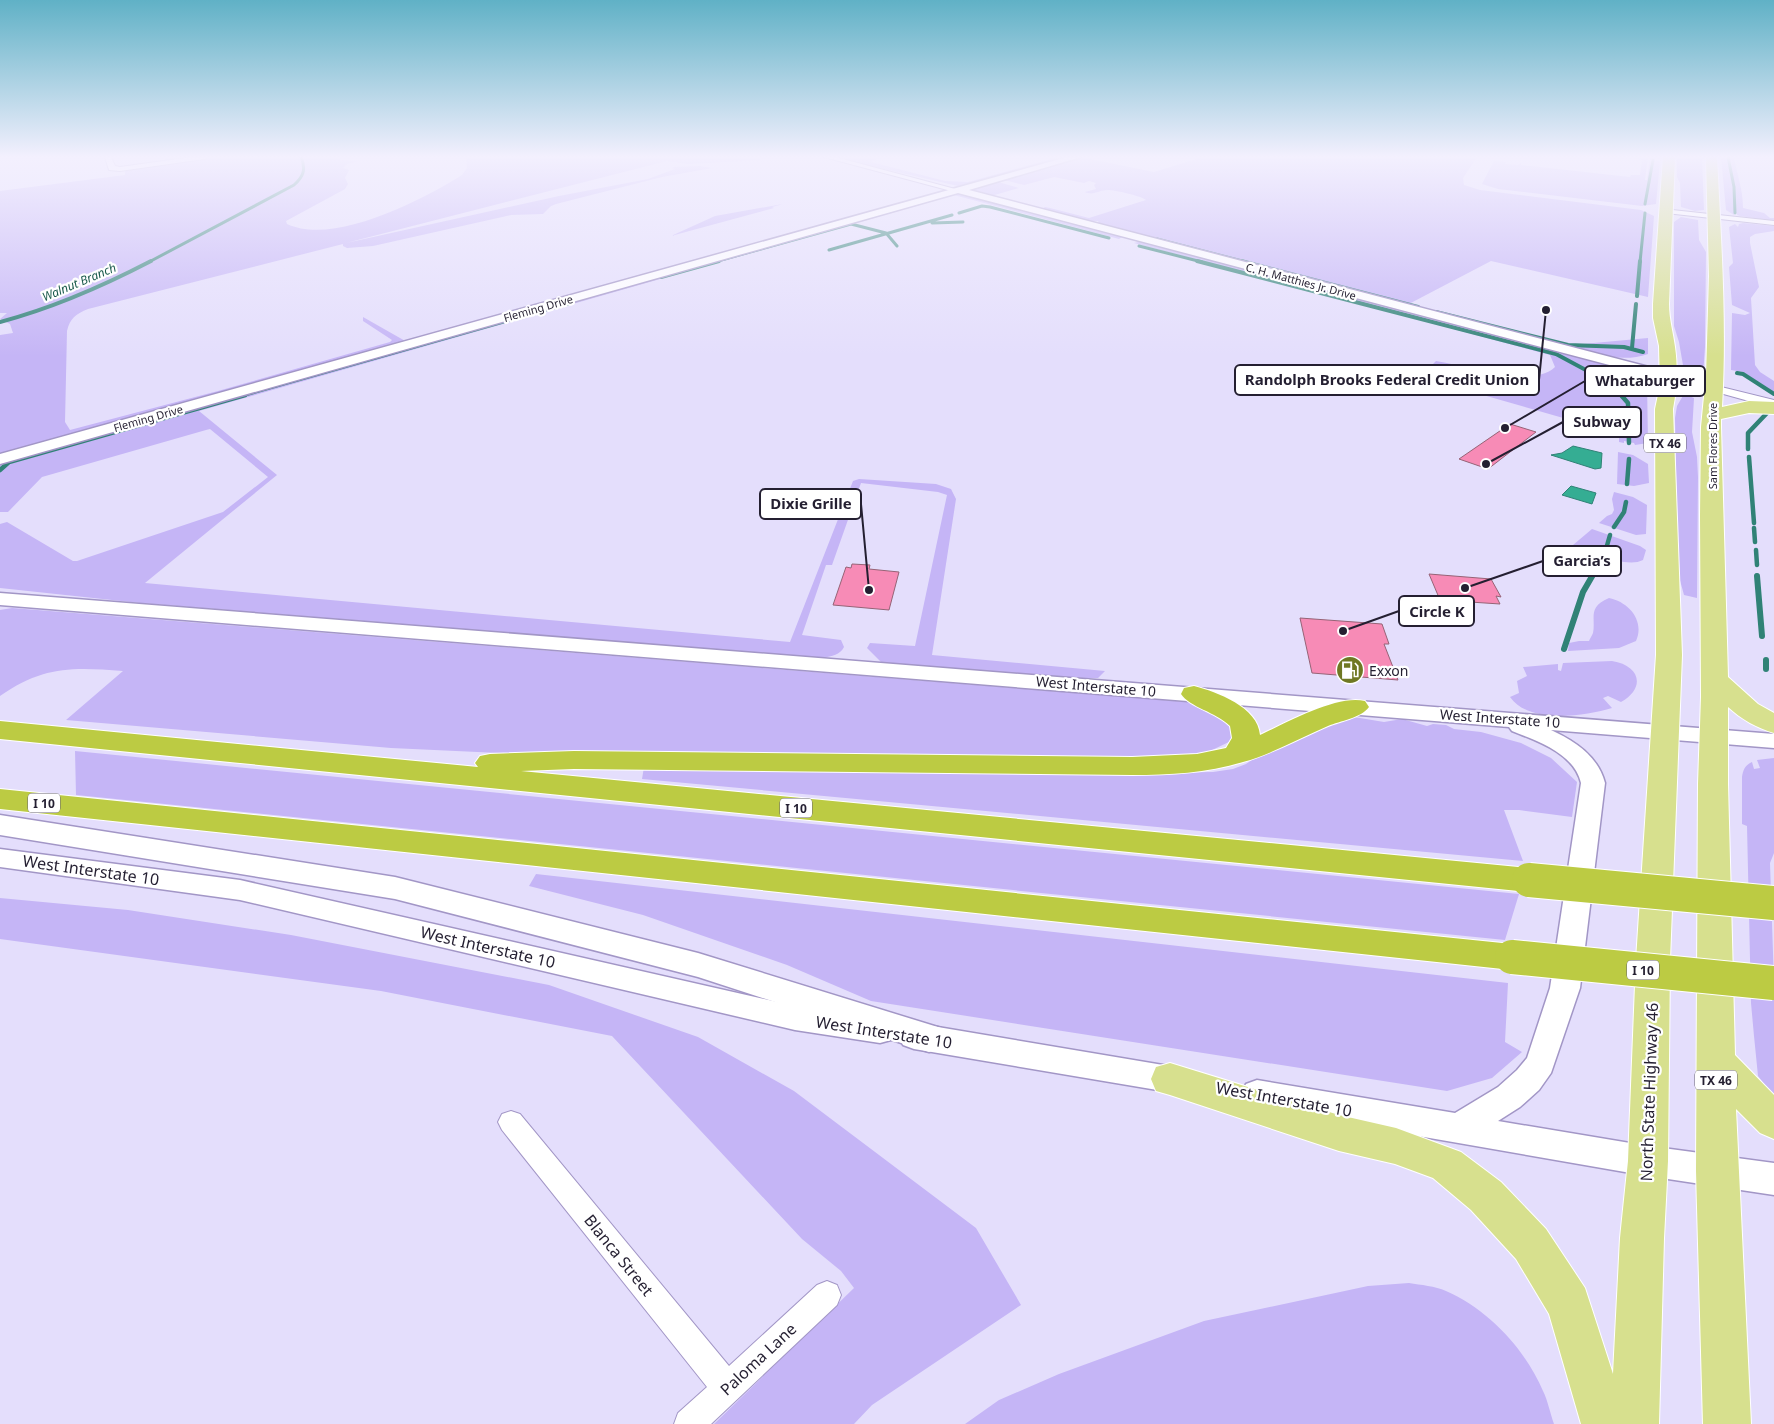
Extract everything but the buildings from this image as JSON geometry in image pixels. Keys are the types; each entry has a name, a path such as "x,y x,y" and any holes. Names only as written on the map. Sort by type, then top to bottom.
{"highway":[{"path":"1194,694 1215,703 1241,721 1246,730 1246,740 1236,755"},
{"path":"390,768 574,760 1132,766 1188,764 1217,761 1236,755 1323,716 1355,707"},
{"name":"I 10","path":"0,730 1774,903"},
{"name":"I 10","path":"0,799 1774,983"}],"main road":[{"name":"TX 46","path":"1665,223 1661,318 1667,346 1668,376 1664,409 1665,565 1669,654 1665,731"},
{"name":"Sam Flores Drive","path":"1713,223 1716,286 1715,376 1712,415 1711,553 1714,679 1713,735"},
{"path":"1712,415 1749,407 1774,406"},
{"path":"1714,679 1748,710 1774,724"},
{"name":"North State Highway 46","path":"1635,1424 1642,1238 1648,1161 1653,960 1665,731"},
{"name":"TX 46","path":"1713,735 1717,1171 1727,1424"},
{"path":"0,824 395,888 698,965 929,1038"},
{"path":"1716,1060 1740,1090 1774,1121"},
{"path":"1170,1079 1340,1133 1396,1146 1447,1165 1466,1180 1486,1196 1531,1244 1570,1304 1604,1424"}],"street":[{"name":"Fleming Drive","path":"0,459 836,223"},
{"name":"C. H. Matthies Jr. Drive","path":"1083,223 1668,376 1774,406"},
{"name":"West Interstate 10","path":"0,598 1774,740"},
{"path":"1458,1129 1509,1097 1528,1080 1540,1064 1565,988 1593,783 1588,767 1571,752 1551,739 1501,718"},
{"name":"West Interstate 10","path":"0,858 240,890 795,1018 929,1038 1648,1161 1774,1179"},
{"name":"Blanca Street","path":"511,1122 727,1388"},
{"name":"Paloma Lane","path":"689,1424 827,1295"}],"shaded area":[{"path":"0,223 287,223 306,229 329,229 357,223 423,223 346,243 435,223 473,223 373,246 347,248 343,244 88,309 74,317 67,331 65,422 70,430 218,391 392,340 363,321 363,317 407,342 0,455 0,335 13,333 10,324 0,319 7,313 0,313"},
{"path":"699,223 717,223 671,236"},
{"path":"844,223 855,223 199,411 277,475 145,583 790,642 853,481 859,479 936,484 951,489 956,499 932,655 1105,671 1098,678 1061,678 883,664 867,648 870,643 915,646 947,495 938,492 861,483 832,565 826,565 802,635 841,640 844,647 840,652 823,658 140,603 0,588 0,524 7,522 73,561 77,561 223,512 268,477 210,429 42,477 8,512 0,512 0,463 10,463 14,459"},
{"path":"1061,223 1073,223 1122,237 1119,239"},
{"path":"1099,223 1653,223 1648,297 1491,261 1405,306 1097,225"},
{"path":"1674,223 1698,223 1699,240 1706,252 1705,347 1703,376 1700,379 1694,378 1684,371 1674,326"},
{"path":"1735,224 1738,227 1739,224 1774,226 1774,231 1755,234 1750,237 1750,243 1759,287 1751,298 1755,365 1760,372 1774,381 1774,392 1743,372 1731,370 1732,313 1745,315 1750,313 1732,305 1729,267 1733,263 1729,227"},
{"path":"1148,242 1633,371 1647,382 1648,443 1635,445 1634,443 1624,441 1624,443 1619,442 1619,434 1420,377 1436,361 1497,374 1530,376 1544,374 1555,367 1550,355 1134,243"},
{"path":"1648,338 1648,354 1637,357 1604,356 1561,346"},
{"path":"1684,394 1694,398 1692,432 1697,457 1698,477 1697,598 1684,595 1678,573 1675,418 1677,406"},
{"path":"1573,446 1602,453 1601,468 1595,469 1551,455 1562,453"},
{"path":"1618,452 1633,455 1648,464 1649,483 1634,486 1617,484"},
{"path":"1571,486 1596,493 1592,504 1562,495"},
{"path":"1614,492 1633,497 1647,505 1646,534 1636,535 1599,523 1612,514 1614,510 1612,499"},
{"path":"1592,529 1640,546 1646,550 1643,560 1636,562 1618,561 1573,545"},
{"path":"1609,598 1629,608 1637,620 1638,634 1636,641 1619,648 1568,651 1569,643 1589,641 1594,628 1595,609 1602,601"},
{"path":"12,608 1189,702 1220,716 1226,720 1234,731 1231,741 1208,752 1140,759 518,754 391,748 66,720 123,671 73,669 44,674 16,686 0,696 0,610"},
{"path":"1612,661 1621,663 1634,672 1637,683 1629,696 1621,702 1608,696 1603,698 1612,708 1587,714 1544,715 1530,712 1519,706 1510,697 1519,693 1517,681 1527,676 1523,667 1558,664 1558,670 1561,671 1563,663"},
{"path":"1354,717 1384,722 1402,719 1427,726 1433,724 1446,725 1454,729 1481,732 1521,743 1551,758 1577,782 1572,817 1519,810 1504,810 1523,861 642,779 644,767 1144,773 1213,772 1233,769 1246,764 1262,753 1322,725"},
{"path":"75,751 1519,894 1505,940 76,795"},
{"path":"1774,758 1774,853 1770,863 1774,983 1774,1097 1758,1076 1754,1036 1751,1003 1747,826 1742,824 1742,777 1745,768 1750,763 1752,762 1754,769 1760,768 1757,760"},
{"path":"536,874 1508,983 1505,1042 1522,1052 1492,1078 1447,1091 871,1001 787,965 643,915 529,886"},
{"path":"0,898 128,910 291,935 549,985 698,1037 794,1091 976,1228 1021,1305 872,1405 854,1424 714,1424 854,1288 841,1271 802,1239 612,1036 381,991 0,939"},
{"path":"1409,1283 1437,1288 1462,1299 1504,1332 1516,1346 1535,1375 1545,1395 1554,1424 965,1424 999,1400 1059,1374 1204,1321 1368,1286"}],"waterway":[{"name":"Walnut Branch","path":"149,262 222,223"},
{"path":"887,234 922,223"},
{"path":"1053,223 1109,238"},
{"path":"1640,262 1644,223"},
{"path":"714,262 851,224 887,234"},
{"path":"829,250 887,234"},
{"path":"887,234 897,246"},
{"path":"1157,239 1246,262"},
{"path":"1139,246 1202,262"},
{"path":"661,277 719,261"},
{"path":"1197,261 1556,354 1610,383 1622,396"},
{"path":"1241,261 1418,307"},
{"path":"1637,296 1640,261"},
{"name":"Walnut Branch","path":"0,322 77,296 149,262"},
{"path":"240,396 569,303"},
{"path":"1632,348 1636,304"},
{"path":"1436,312 1568,345 1624,347 1643,352"},
{"path":"1737,373 1743,374 1774,394"},
{"path":"0,470 9,462 245,395"},
{"path":"1621,395 1628,403 1629,443"},
{"path":"1748,449 1748,433 1767,413"},
{"path":"1749,457 1754,523"},
{"path":"1627,484 1629,459"},
{"path":"1614,527 1624,512 1626,502"},
{"path":"1754,528 1755,542"},
{"path":"1597,568 1604,556 1610,535"},
{"path":"1756,550 1757,565"},
{"path":"1564,649 1583,592 1598,566"},
{"path":"1757,576 1762,636"},
{"path":"1766,660 1766,669"}],"place":[{"name":"Randolph Brooks Federal Credit Union","path":"1546,310"},
{"name":"Whataburger","path":"1505,428"},
{"name":"Subway","path":"1486,464"},
{"name":"Garcia’s","path":"1465,588"},
{"name":"Dixie Grille","path":"869,590"},
{"name":"Circle K","path":"1343,631"},
{"name":"Exxon","path":"1350,670"}]}
